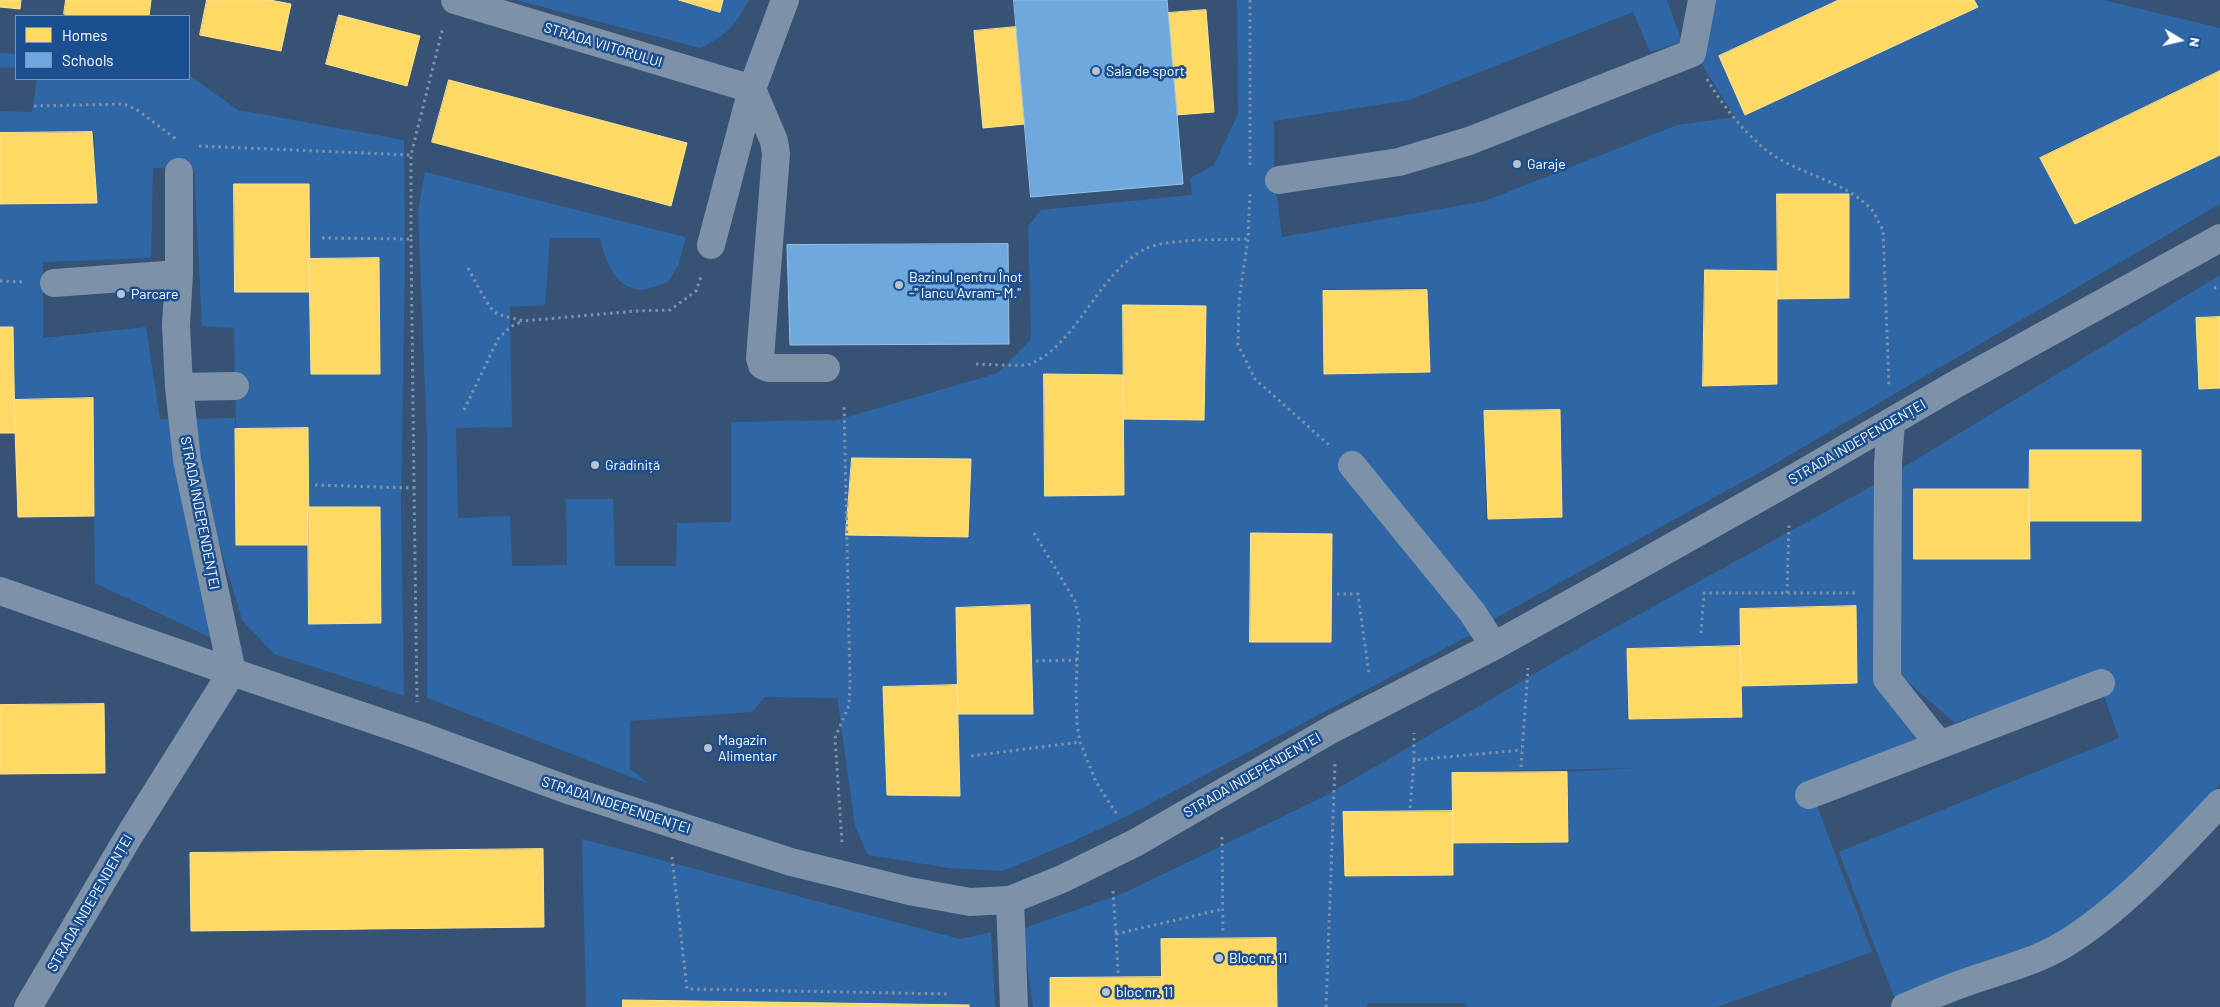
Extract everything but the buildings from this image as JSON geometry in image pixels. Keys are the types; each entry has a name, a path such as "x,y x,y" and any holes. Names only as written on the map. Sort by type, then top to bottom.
{"street":[{"path":"711,245 752,89 785,0"},
{"path":"1279,180 1399,162 1469,141 1692,53 1702,0"},
{"name":"STRADA VIITORULUI","path":"449,11 752,89"},
{"path":"752,89 774,141 776,154 760,358 762,364 768,368 826,368"},
{"name":"STRADA INDEPENDENȚEI","path":"28,1007 129,836 232,672 187,460 179,387 176,325 180,274 179,172"},
{"name":"STRADA INDEPENDENȚEI","path":"0,591 418,735 571,791 790,862 910,891 970,902 1010,900 1062,880 1135,842 1334,728 1494,646 2220,238"},
{"path":"54,283 180,274"},
{"path":"179,387 235,386"},
{"path":"1891,422 1888,470 1887,679 1940,744"},
{"path":"1352,465 1472,612 1494,646"},
{"path":"1808,795 2101,683"},
{"path":"1905,1007 2016,966 2063,945 2106,913 2165,861 2220,803"},
{"path":"1010,900 1014,1007"}],"path":[{"path":"1250,0 1250,168"},
{"path":"418,735 410,239 411,155 449,11"},
{"path":"1692,53 1715,93 1744,129 1767,150 1791,165 1852,192 1873,211 1882,230 1891,422"},
{"path":"34,106 124,104 139,111 183,144"},
{"path":"191,146 411,155"},
{"path":"1250,186 1248,239 1240,300 1238,345 1255,379 1352,465"},
{"path":"322,238 410,239"},
{"path":"976,364 1028,365 1041,358 1060,342 1120,268 1146,248 1170,243 1248,239"},
{"path":"468,268 490,308 497,314 523,321 636,311 670,310 696,291 711,245"},
{"path":"2214,288 2220,286"},
{"path":"464,410 498,339 510,328 523,321"},
{"path":"844,406 850,683 849,706 835,738 844,875"},
{"path":"315,485 414,488"},
{"path":"1787,593 1789,524"},
{"path":"1034,533 1075,601 1079,619 1077,724 1080,742 1096,782 1135,842"},
{"path":"1701,633 1704,593 1863,593"},
{"path":"1337,594 1358,594 1370,683"},
{"path":"1036,661 1078,660"},
{"path":"1521,767 1528,668"},
{"path":"1326,1007 1333,848 1334,728"},
{"path":"1410,808 1414,733"},
{"path":"971,756 1080,742"},
{"path":"1414,760 1522,750"},
{"path":"670,824 687,989 948,994"},
{"path":"1222,837 1223,934"},
{"path":"1113,891 1116,911 1118,973"},
{"path":"1116,934 1224,909"}],"shaded area":[{"path":"516,0 749,0 739,17 724,34 700,48"},
{"path":"1237,0 1667,0 1682,42 1650,52 1633,12 1409,100 1274,121 1274,174 1282,237 1485,201 1677,125 1735,117 1701,63 1707,0 1839,0 1719,55 1745,115 1977,7 1974,0 2104,0 2220,28 2220,70 2039,157 2075,224 2220,155 2220,204 1766,469 1492,620 1472,634 1127,816 1003,871 949,868 868,855 855,826 837,696 837,698 765,697 752,712 630,721 630,769 649,784 427,698 427,439 418,211 425,172 686,237 678,266 668,282 641,290 624,284 612,272 600,238 550,238 545,305 510,307 512,427 456,428 458,518 510,516 512,566 567,565 566,499 613,499 615,566 676,566 677,523 731,522 731,422 833,420 834,428 834,421 998,373 1031,339 1028,226 1041,210 1192,195 1190,178 1214,165 1238,114","holes":["1777,193 1849,194 1850,298 1778,300 1778,384 1703,387 1704,270 1776,270","1428,288 1430,372 1324,374 1322,289","1561,410 1562,517 1486,519 1484,412","852,458 971,460 969,538 846,535"]},
{"path":"0,53 15,54 15,68 0,67"},
{"path":"190,76 238,110 404,140 405,258 401,506 404,696 274,654 242,620 218,540 187,419 235,418 236,545 309,545 309,624 382,623 380,506 309,508 308,429 236,428 234,328 202,326 194,167 153,168 151,258 43,262 43,338 146,327 160,419 175,419 220,642 95,583 92,396 14,400 0,327 0,205 97,204 94,132 0,133 0,111 32,112 37,80 190,80"},
{"path":"2220,275 2220,317 2196,318 2198,388 2220,388 2220,784 2130,879 2076,927 1895,1000 1839,852 2119,738 2096,674 1955,723 1896,672 1894,473"},
{"path":"1874,485 1878,681 1922,741 1810,787 1872,952 1717,1007 1466,1007 1466,1003 1368,1003 1367,1007 1277,1007 1276,937 1161,937 1160,977 1049,977 1049,1007 1033,1007 1022,929 1126,892 1323,797 1587,643","holes":["1856,607 1857,682 1742,687 1743,717 1627,719 1627,650 1739,646 1741,609","1636,768 1568,772 1569,843 1454,844 1454,875 1344,877 1342,812 1452,810 1452,772"]},
{"path":"582,839 960,939 991,932 995,1007 586,1007"}],"place":[{"name":"Sala de sport","path":"1096,71"},
{"name":"Garaje","path":"1517,164"},
{"name":"Bazinul pentru Înot -\" Iancu Avram- M.\"","path":"899,285"},
{"name":"Parcare","path":"121,294"},
{"name":"Grădiniță","path":"595,465"},
{"name":"Magazin Alimentar","path":"708,748"},
{"name":"Bloc nr. 11","path":"1219,958"},
{"name":"bloc nr. 11","path":"1106,992"}]}
